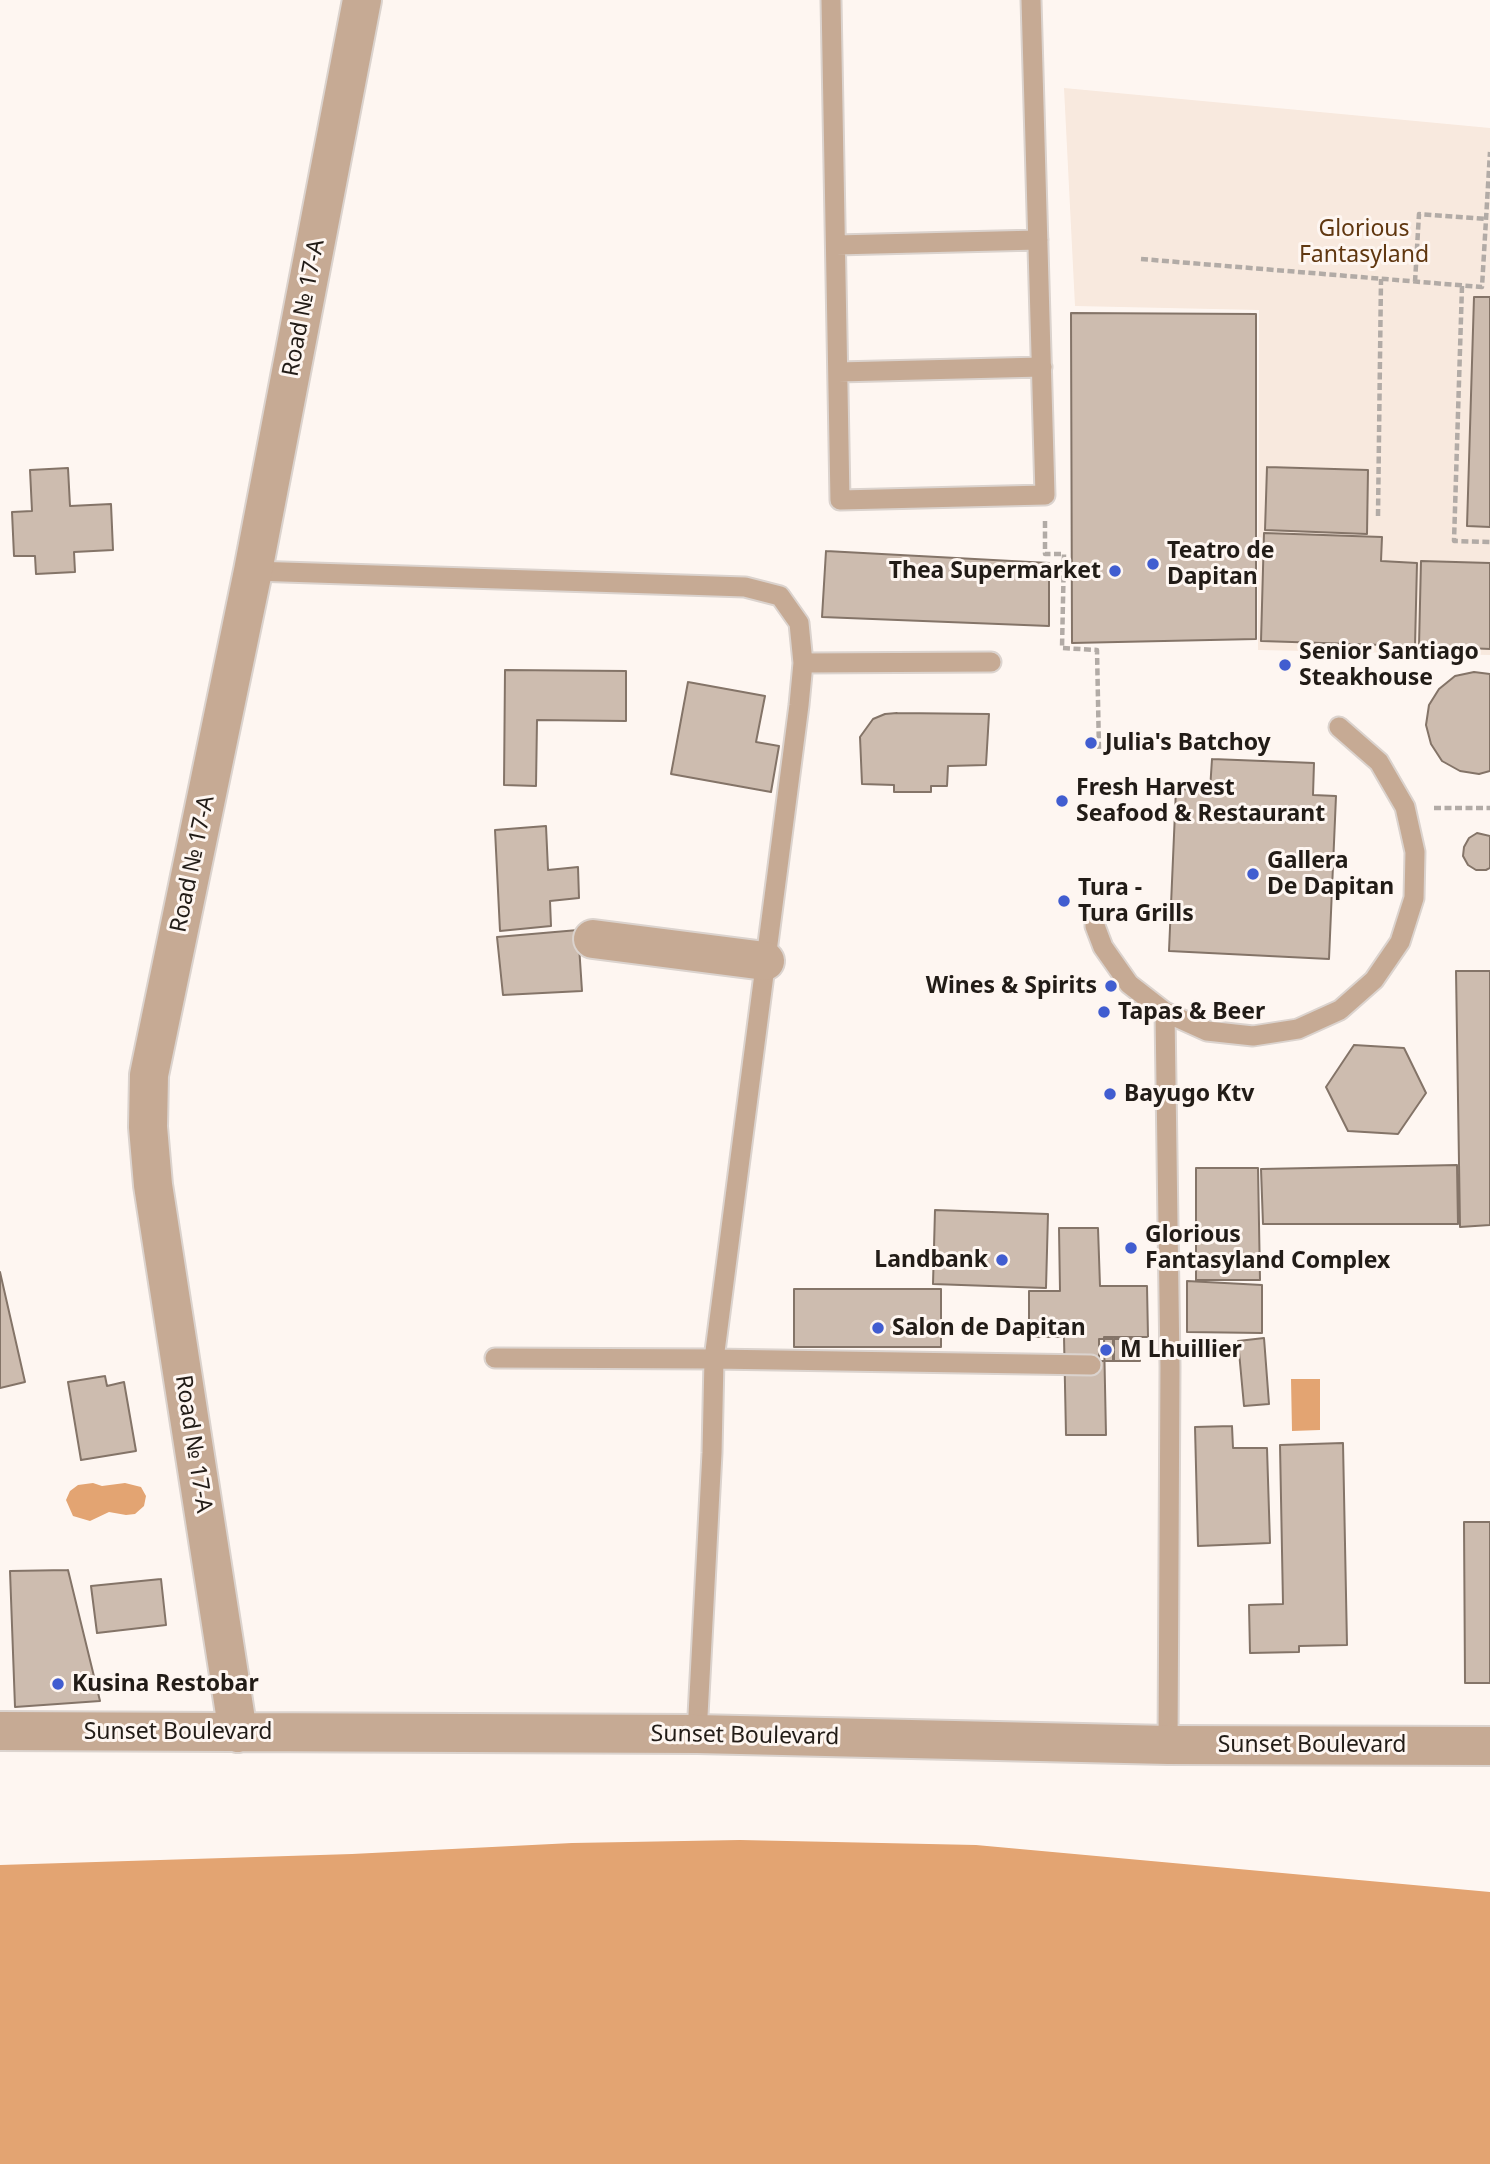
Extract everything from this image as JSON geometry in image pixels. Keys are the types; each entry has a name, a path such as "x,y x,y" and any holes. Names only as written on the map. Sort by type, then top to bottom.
{"street":[{"name":"Road № 17-A","path":"238,1733 153,1185 148,1127 149,1075 253,571 362,0"},
{"path":"593,939 765,961"},
{"name":"Sunset Boulevard","path":"0,1731 697,1734 1168,1745 1490,1746"}],"lane":[{"path":"831,0 840,500 1045,495 1031,0"},
{"path":"835,244 1038,240"},
{"path":"838,372 1042,367"},
{"path":"253,571 745,587 780,597 799,623 803,663 714,1359 712,1453 697,1734"},
{"path":"803,663 991,662"},
{"path":"1095,926 1102,947 1129,984 1165,1012 1207,1031 1253,1036 1298,1029 1340,1010 1374,981 1400,942 1414,898 1415,852 1405,807 1379,762 1339,727"},
{"path":"1165,1012 1170,1367 1168,1745"},
{"path":"495,1358 1091,1364"}],"path":[{"path":"1141,259 1482,288 1490,152"},
{"path":"1415,282 1419,214 1486,219"},
{"path":"1378,516 1381,279"},
{"path":"1462,286 1454,541 1490,542"},
{"path":"1045,495 1045,554 1063,554 1062,648 1097,650 1100,751"},
{"path":"1405,807 1490,808"}],"shaded area":[{"name":"Glorious Fantasyland","path":"1064,88 1490,128 1490,655 1258,650 1259,310 1075,306"},
{"path":"1291,1379 1320,1379 1320,1430 1292,1431"},
{"path":"93,1483 102,1486 125,1483 141,1487 146,1496 144,1506 135,1514 109,1512 90,1521 73,1516 66,1500 70,1491 78,1485"},
{"path":"740,1840 976,1845 1490,1892 1490,2164 0,2164 0,1865 352,1854 572,1843"}],"building":[{"path":"1474,297 1490,297 1490,527 1467,526"},
{"path":"1071,313 1256,314 1256,639 1072,643"},
{"path":"1267,467 1368,470 1367,534 1265,530"},
{"path":"68,468 70,506 111,504 113,550 74,552 75,572 36,574 35,556 14,556 12,512 32,511 30,470"},
{"path":"1264,533 1382,537 1381,561 1417,563 1415,646 1261,641"},
{"path":"826,551 1049,563 1049,626 822,617"},
{"path":"1421,561 1490,563 1490,649 1419,646"},
{"path":"505,670 626,671 626,721 537,720 536,786 504,785"},
{"path":"1474,672 1490,674 1490,771 1479,774 1460,771 1442,761 1431,744 1426,725 1429,705 1439,689 1455,676"},
{"path":"688,682 765,696 756,742 779,746 771,792 671,774"},
{"path":"897,713 989,714 986,765 948,766 947,786 931,786 931,792 894,792 894,785 862,784 860,737 873,719"},
{"name":"Gallera De Dapitan","path":"1212,759 1314,763 1313,795 1336,796 1329,959 1169,951 1176,789 1210,790"},
{"path":"546,826 548,870 578,867 579,898 550,901 551,926 500,931 495,830"},
{"path":"1477,833 1490,836 1490,868 1486,870 1476,870 1468,865 1463,856 1469,838"},
{"path":"578,930 582,991 503,995 497,937"},
{"path":"1456,971 1490,971 1490,1225 1460,1227"},
{"path":"1354,1045 1404,1048 1426,1093 1398,1134 1348,1131 1326,1087"},
{"path":"1457,1165 1458,1224 1263,1224 1261,1169"},
{"path":"1196,1168 1258,1168 1260,1280 1196,1280"},
{"path":"935,1210 1048,1214 1046,1288 933,1284"},
{"path":"1059,1228 1098,1228 1100,1286 1147,1286 1148,1337 1104,1337 1106,1435 1066,1435 1064,1337 1029,1337 1029,1291 1060,1291"},
{"path":"0,1272 25,1382 0,1388"},
{"path":"1187,1281 1262,1285 1262,1333 1187,1332"},
{"path":"794,1289 941,1289 941,1347 794,1347"},
{"path":"1264,1338 1269,1404 1244,1406 1238,1341"},
{"name":"M Lhuillier","path":"1099,1339 1113,1339 1113,1361 1099,1361"},
{"path":"1114,1339 1140,1339 1140,1361 1114,1361"},
{"path":"105,1376 107,1386 124,1382 136,1451 81,1460 68,1382"},
{"path":"1232,1426 1233,1448 1267,1448 1270,1543 1198,1546 1195,1427"},
{"path":"1343,1443 1347,1645 1299,1646 1299,1652 1250,1653 1249,1605 1283,1604 1280,1445"},
{"path":"1464,1522 1490,1522 1490,1683 1465,1683"},
{"path":"68,1570 100,1701 15,1707 10,1571"},
{"path":"161,1579 166,1625 97,1633 91,1586"}],"place":[{"name":"Teatro de Dapitan","path":"1153,564"},
{"name":"Thea Supermarket","path":"1115,571"},
{"name":"Senior Santiago Steakhouse","path":"1285,665"},
{"name":"Julia's Batchoy","path":"1091,743"},
{"name":"Fresh Harvest Seafood & Restaurant","path":"1062,801"},
{"name":"Gallera De Dapitan","path":"1253,874"},
{"name":"Tura - Tura Grills","path":"1064,901"},
{"name":"Wines & Spirits","path":"1111,986"},
{"name":"Tapas & Beer","path":"1104,1012"},
{"name":"Bayugo Ktv","path":"1110,1094"},
{"name":"Glorious Fantasyland Complex","path":"1131,1248"},
{"name":"Landbank","path":"1002,1260"},
{"name":"Salon de Dapitan","path":"878,1328"},
{"name":"M Lhuillier","path":"1106,1350"},
{"name":"Kusina Restobar","path":"58,1684"}]}
